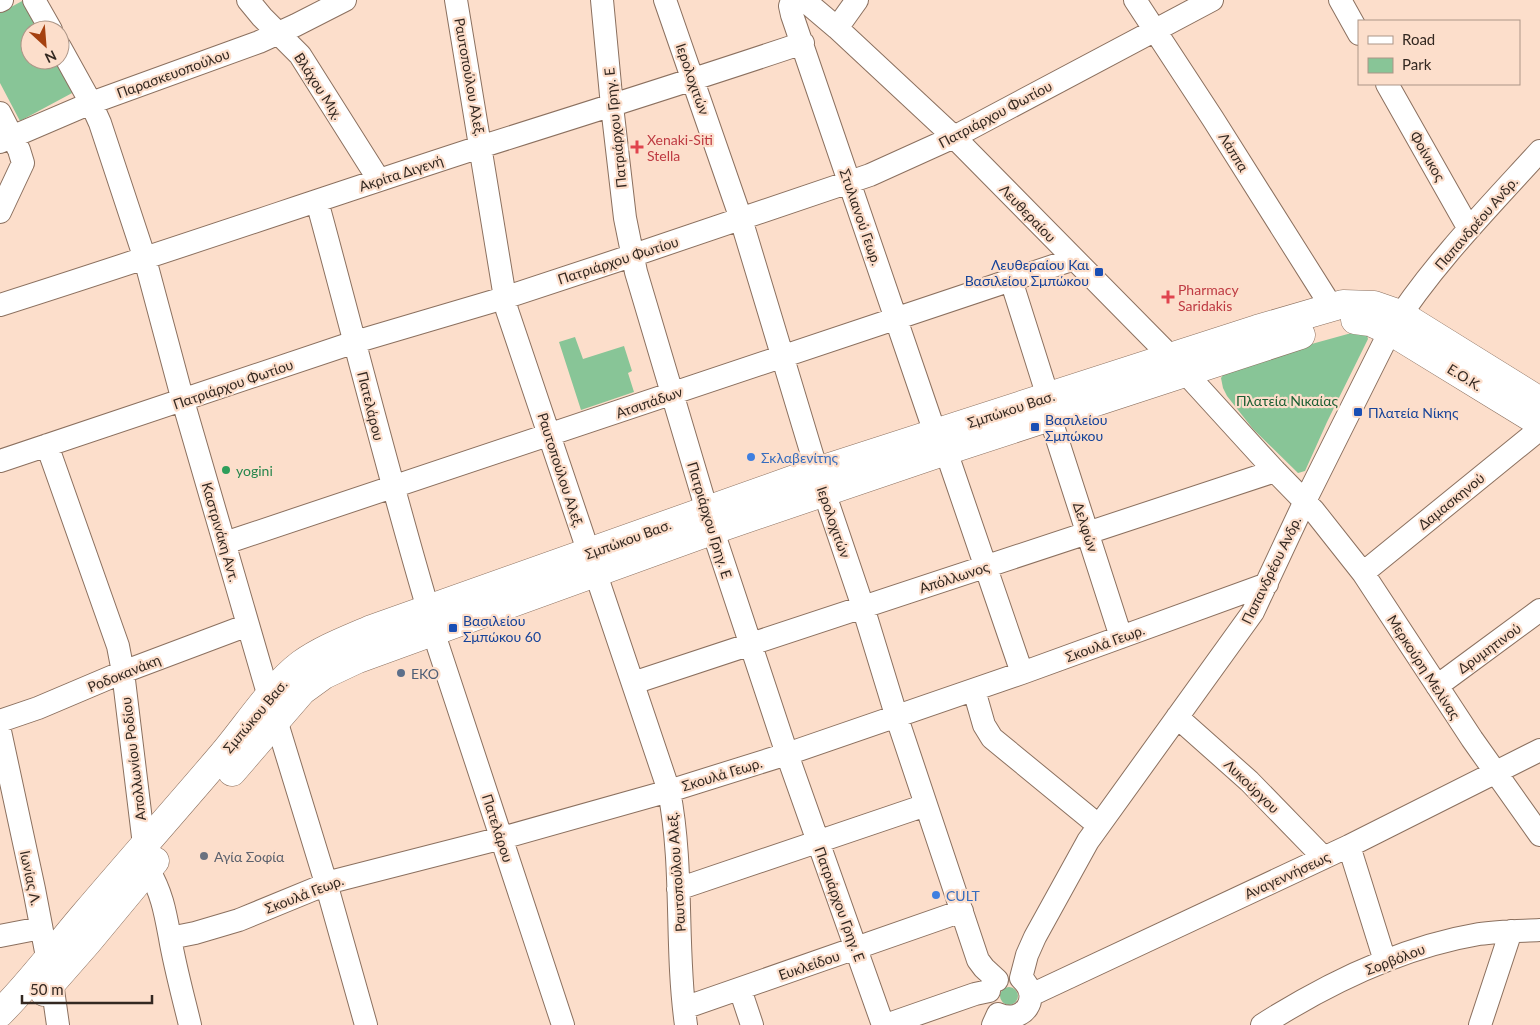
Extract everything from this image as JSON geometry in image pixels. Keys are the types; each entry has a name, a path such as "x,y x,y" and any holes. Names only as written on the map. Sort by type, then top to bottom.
{"main road":[{"name":"Σμπώκου Βασ.","path":"0,1013 87,943 146,857 273,708 329,672 384,648 430,620 821,482 1178,364 1331,306 1366,304 1384,307 1395,323"},
{"name":"Σμπώκου Βασ.","path":"1178,364 1345,322 1365,320 1395,323"},
{"name":"Ε.Ο.Κ.","path":"1395,323 1540,401"},
{"name":"Ε.Ο.Κ.","path":"1395,323 1540,423"},
{"name":"Σμπώκου Βασ.","path":"14,1025 50,972"}],"street":[{"path":"34,0 45,20"},
{"name":"Βλάχου Μιχ.","path":"248,0 262,18 294,48 379,180"},
{"name":"Παρασκευοπούλου","path":"6,139 91,103 278,34 345,0"},
{"name":"Ραυτοπούλου Αλεξ.","path":"456,0 482,147 504,298 567,491 669,791 675,826 685,1017"},
{"name":"Πατριάρχου Γρηγ. Ε","path":"602,0 626,231 631,256 709,521 787,754 885,1025"},
{"name":"Ιερολοχιτών","path":"666,0 741,220 821,482 863,607 897,718 978,960 993,985"},
{"name":"Στυλιανού Γεωρ.","path":"792,0 790,6 792,15 849,182 1022,673"},
{"name":"Λευθεραίου","path":"804,0 837,28 954,137 1178,364 1275,471 1305,501"},
{"path":"837,28 857,0"},
{"name":"Λάππα","path":"1135,0 1331,306"},
{"name":"Πατριάρχου Φωτίου","path":"0,460 183,401 355,342 504,298 741,220 888,168 954,137 1212,0"},
{"path":"1340,0 1358,32"},
{"name":"Ακρίτα Διγενή","path":"0,305 803,43"},
{"name":"Καστρινάκη Αντ.","path":"70,65 91,103 105,138 145,259 183,401 366,1025"},
{"name":"Φοίνικος","path":"1388,85 1469,229"},
{"path":"0,113 6,139 23,157 23,163 0,212"},
{"name":"Παπανδρέου Ανδρ.","path":"1028,1003 1026,956 1034,938 1074,864 1098,825 1245,625 1395,323 1469,229 1540,151"},
{"name":"Πατελάρου","path":"317,201 392,488 430,620 563,1025"},
{"name":"Ατσιπάδων","path":"225,543 1074,259"},
{"name":"Δελφών","path":"1011,280 1122,637"},
{"name":"Δαμασκηνού","path":"1362,573 1540,429"},
{"name":"Απολλωνίου Ροδίου","path":"47,445 115,636 123,672 146,857 166,910 170,938 190,1025"},
{"name":"Απόλλωνος","path":"633,683 1275,471"},
{"name":"Μερκούρη Μελίνας","path":"1305,501 1328,527 1362,573 1495,773 1540,835"},
{"name":"Σκουλά Γεωρ.","path":"170,938 239,920 326,884 502,838 669,791 787,754 897,718 1267,584"},
{"name":"Δρυμητινού","path":"1437,686 1540,610"},
{"name":"Ροδοκανάκη","path":"0,721 38,708 123,672 248,625"},
{"path":"974,690 984,725 992,738 1098,825"},
{"name":"Λυκούργου","path":"1178,717 1250,781 1324,857"},
{"name":"Ιωνίας Λ.","path":"0,731 50,972 58,1025"},
{"name":"Αναγεννήσεως","path":"1028,1003 1540,750"},
{"path":"678,889 926,805"},
{"path":"1349,846 1385,961"},
{"name":"Ευκλείδου","path":"685,1017 740,989 962,910"},
{"path":"0,936 41,928"},
{"name":"Σορβόλου","path":"1262,1025 1302,1001 1385,961 1420,948 1480,934 1540,930"},
{"path":"1480,1025 1510,931"},
{"path":"885,1025 975,994 993,985 1004,976 1011,975 1028,1003 1010,1018 995,1019 991,1006 993,985"},
{"path":"740,989 752,1025"}],"green space":[{"path":"24,0 35,20 20,20 20,70 62,70 74,92 20,121 0,83 0,13"},
{"name":"Πλατεία Νικαίας","path":"1355,332 1367,335 1368,339 1305,471 1298,473 1253,429 1227,396 1221,378 1223,375 1308,345"},
{"path":"575,337 583,359 624,346 632,371 628,373 634,392 581,410 559,342"},
{"path":"1005,987 1013,987 1018,992 1016,1003 1005,1005 1000,1000 1000,992"}],"place":[{"name":"Xenaki-Siti Stella","path":"637,147"},
{"name":"Λευθεραίου Και Βασιλείου Σμπώκου","path":"1099,272"},
{"name":"Pharmacy Saridakis","path":"1168,297"},
{"name":"Πλατεία Νίκης","path":"1358,412"},
{"name":"Βασιλείου Σμπώκου","path":"1035,427"},
{"name":"Σκλαβενίτης","path":"751,457"},
{"name":"yogini","path":"226,470"},
{"name":"Βασιλείου Σμπώκου 60","path":"453,628"},
{"name":"ΕΚΟ","path":"401,673"},
{"name":"Αγία Σοφία","path":"204,856"},
{"name":"CULT","path":"936,895"}]}
